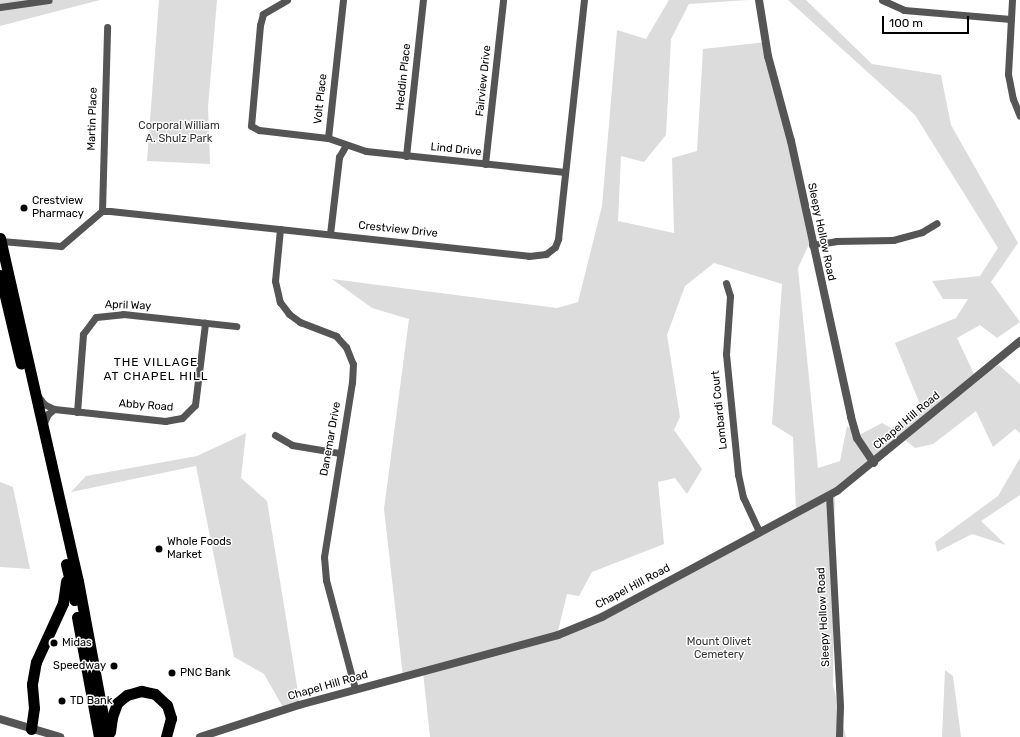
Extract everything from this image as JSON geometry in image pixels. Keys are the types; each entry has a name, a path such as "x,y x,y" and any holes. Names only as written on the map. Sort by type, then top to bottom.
{"highway":[{"path":"0,240 79,589 109,737"},
{"path":"0,275 65,560 99,737"},
{"path":"31,729 34,708 33,675 40,651 63,604 66,587 65,560"},
{"path":"109,737 114,708 128,695 142,691 155,694 167,705 172,718 166,737"}],"street":[{"path":"0,7 49,0"},
{"path":"287,0 264,14 260,24 251,126 259,130 328,138"},
{"name":"Volt Place","path":"343,0 328,138 346,145"},
{"name":"Heddin Place","path":"406,156 423,0"},
{"name":"Fairview Drive","path":"486,164 503,0"},
{"name":"Crestview Drive","path":"102,211 544,255 551,252 557,244 584,0"},
{"name":"Sleepy Hollow Road","path":"759,0 768,56 789,136 852,424 864,450 874,463"},
{"path":"882,0 904,10 1011,19"},
{"path":"1012,0 1008,74 1013,98 1020,116"},
{"name":"Martin Place","path":"102,211 107,27"},
{"path":"330,234 339,157 346,145"},
{"name":"Lind Drive","path":"346,145 366,151 406,156 565,172"},
{"path":"0,240 61,246 102,211"},
{"path":"812,245 836,241 893,240 922,232 937,223"},
{"name":"Danemar Drive","path":"280,229 275,281 280,302 295,318 336,336 346,347 351,357 352,382 324,563 355,689"},
{"name":"Lombardi Court","path":"726,283 730,296 726,354 738,474 742,497 759,531"},
{"name":"April Way","path":"77,412 83,334 96,317 123,314 236,326"},
{"name":"Abby Road","path":"35,393 44,404 54,409 165,421 186,416 195,405 205,323"},
{"name":"Chapel Hill Road","path":"200,737 355,689 558,636 615,610 759,531 830,495 874,463 1020,341"},
{"path":"43,427 48,414 54,409"},
{"path":"275,435 292,445 340,453"},
{"name":"Sleepy Hollow Road","path":"830,495 840,707 839,737"},
{"path":"0,719 60,737"}],"green space":[{"path":"0,0 100,0 0,26"},
{"name":"Corporal William A. Shulz Park","path":"159,0 217,0 208,107 210,164 147,161"},
{"name":"Mount Olivet Cemetery","path":"669,0 748,0 689,4 671,39 666,135 644,162 621,156 618,221 674,233 672,158 697,151 703,49 766,42 811,240 798,268 818,468 840,461 847,426 859,435 882,423 891,428 921,407 895,343 956,318 968,299 943,299 932,281 980,276 998,248 915,115 788,0 806,0 872,64 941,75 951,125 1018,243 991,282 1020,322 997,338 980,325 957,338 976,378 999,365 1020,384 1020,433 1015,429 993,447 976,411 933,444 915,448 904,439 835,490 833,685 846,737 430,737 423,672 403,677 384,509 409,319 372,308 332,279 557,308 578,302 602,206 617,30 646,39","holes":["714,263 782,284 772,424 793,437 796,511 557,635 567,594 579,596 592,572 664,544 658,482 675,478 687,494 702,469 674,430 680,417 667,335 685,286"]},
{"path":"246,433 241,478 267,501 300,704 284,709 264,674 234,657 196,466 71,492 86,476 197,456"},
{"path":"1020,458 1020,495 981,521 1006,545 972,534 937,552 935,542 998,496"},
{"path":"0,482 13,487 30,569 0,567"},
{"path":"945,670 953,676 961,737 942,737"}],"place":[{"name":"Crestview Pharmacy","path":"24,208"},
{"name":"Whole Foods Market","path":"159,549"},
{"name":"Midas","path":"54,643"},
{"name":"Speedway","path":"114,666"},
{"name":"PNC Bank","path":"172,673"},
{"name":"TD Bank","path":"62,701"}],"district":[{"name":"THE VILLAGE AT CHAPEL HILL","path":"156,370"}]}
